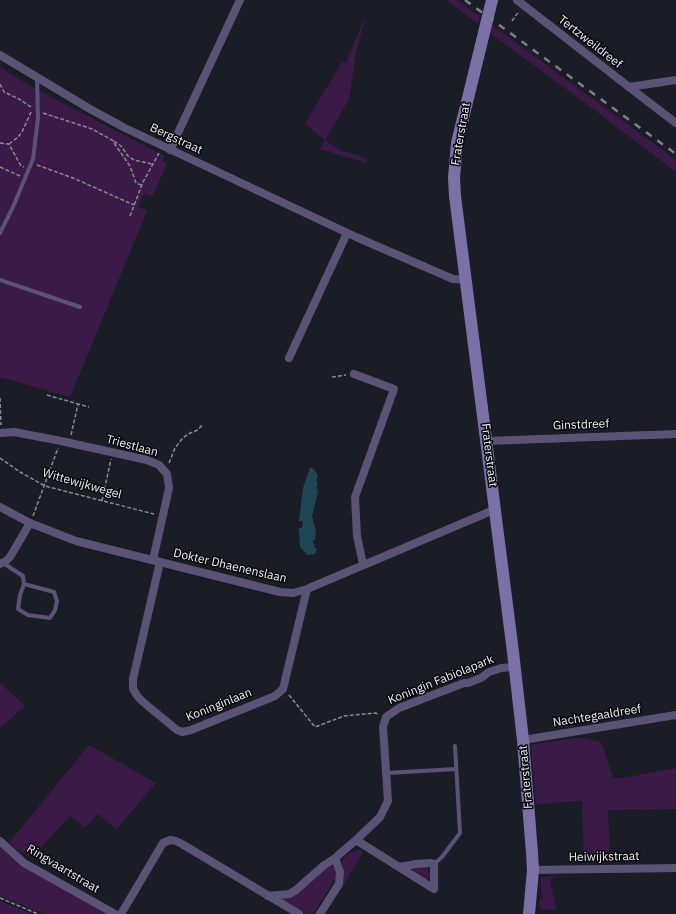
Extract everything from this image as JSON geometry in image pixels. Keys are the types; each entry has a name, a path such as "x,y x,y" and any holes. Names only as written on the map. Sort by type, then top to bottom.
{"street":[{"path":"166,148 239,0"},
{"name":"Fraterstraat","path":"492,0 456,143 454,161 455,196 496,508 523,740 533,870 529,914"},
{"name":"Tertzweildreef","path":"517,0 676,123"},
{"name":"Bergstraat","path":"0,56 90,109 166,148 348,233 446,276 454,279 466,280"},
{"path":"629,87 676,80"},
{"path":"289,358 348,233"},
{"path":"354,374 394,389 355,497 357,536 364,564"},
{"name":"Triestlaan","path":"1,432 27,434 154,462 163,469 167,474 169,488 163,517 157,561"},
{"name":"Ginstdreef","path":"487,441 676,434"},
{"name":"Dokter Dhaenenslaan","path":"0,507 30,523 76,541 280,592 293,593 307,590 496,508"},
{"path":"2,563 10,557 30,523"},
{"name":"Koninginlaan","path":"157,561 133,679 134,688 138,697 177,730 182,732 191,730 275,696 283,689"},
{"path":"283,689 307,590"},
{"name":"Koningin Fabiolapark","path":"268,896 289,894 296,890 356,840 380,817 388,801 383,727 386,717 399,708 481,678 490,672 501,668 515,667"},
{"name":"Nachtegaaldreef","path":"523,740 676,715"},
{"path":"121,914 163,843 170,840 182,844 298,914"},
{"path":"356,840 434,889 434,864 423,863 400,867"},
{"name":"Ringvaartstraat","path":"0,841 24,863 115,914"},
{"path":"320,914 339,884 340,872 335,858"},
{"name":"Heiwijkstraat","path":"533,870 676,868"}],"lane":[{"path":"0,233 32,163 36,140 38,77"},
{"path":"0,280 80,307"},
{"path":"2,563 23,576 24,584 20,595 18,609 28,615 50,618 55,610 57,601 54,592 24,584"},
{"path":"434,864 442,857 460,833 454,746"},
{"path":"386,773 456,769"}],"path":[{"path":"512,21 518,13"},
{"path":"0,84 4,92 19,98 34,109 27,119 18,138 9,144 0,143"},
{"path":"38,110 92,129 112,140 134,160 153,164"},
{"path":"112,140 130,166 136,183 141,186"},
{"path":"9,144 21,166 29,170"},
{"path":"130,216 141,186 153,164 166,148"},
{"path":"32,163 73,178 134,205"},
{"path":"0,167 25,178"},
{"path":"332,377 354,374"},
{"path":"47,395 89,407"},
{"path":"0,398 1,432"},
{"path":"30,523 65,442 78,404"},
{"path":"163,469 170,462 175,448 182,439 188,434 198,430 203,424"},
{"path":"102,500 112,453"},
{"name":"Wittewijkwegel","path":"0,458 20,472 45,486 163,517"},
{"path":"283,689 315,727 344,716 375,713 386,717"},
{"path":"0,898 38,914"}],"shaded area":[{"path":"447,0 457,0 480,17 478,24"},
{"path":"366,15 356,53 349,99 325,140 305,124 342,62 346,63"},
{"path":"492,25 676,160 676,172 490,33"},
{"path":"0,67 30,86 164,156 162,161 167,163 153,196 144,193 138,207 147,211 70,397 0,377"},
{"path":"325,140 342,152 349,152 366,159 367,163 320,149"},
{"path":"0,683 25,706 0,728"},
{"path":"574,738 585,738 601,742 613,778 623,778 676,768 676,809 608,810 610,861 584,861 582,801 536,804 531,745"},
{"path":"89,745 156,783 116,829 98,814 85,827 70,816 32,856 23,853 9,843"},
{"path":"0,847 22,865 107,914 44,914 0,896"},
{"path":"359,850 362,851 362,854 340,891 339,890 344,881 341,867 342,860 350,853"},
{"path":"331,864 335,864 337,880 334,880 313,913 307,914 280,899"},
{"path":"415,868 428,868 429,877 427,880 413,871"},
{"path":"555,876 550,880 556,909 543,910 539,906 540,899 543,899 543,894 541,894 541,878"},
{"path":"0,901 32,914 0,914"}],"water":[{"path":"310,468 316,472 318,478 316,479 318,482 316,488 318,491 312,517 316,531 315,540 313,541 315,548 317,549 315,554 307,555 300,547 299,528 302,528 303,521 299,521 303,488"}],"railway":[{"path":"465,0 676,154"}]}
